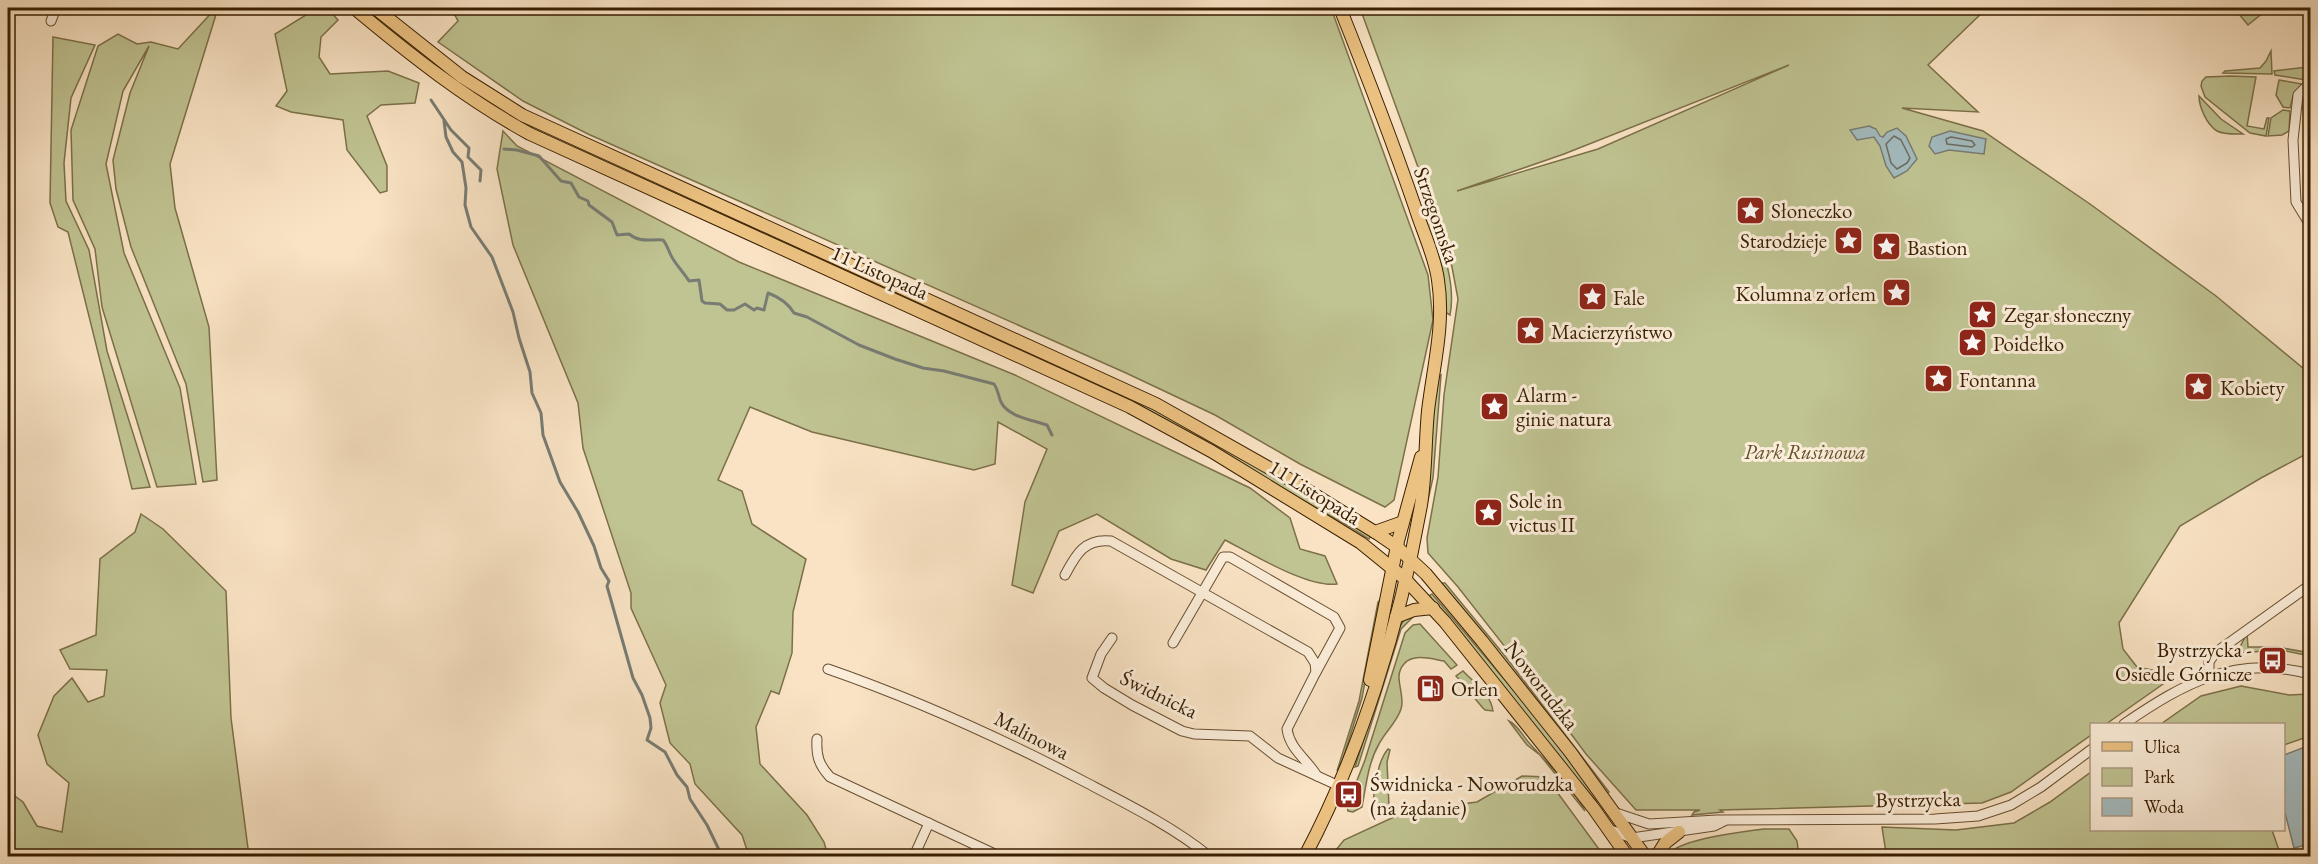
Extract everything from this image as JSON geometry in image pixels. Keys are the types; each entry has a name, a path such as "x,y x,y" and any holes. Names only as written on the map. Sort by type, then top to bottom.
{"main road":[{"name":"11 Listopada","path":"354,8 482,107 530,134 1130,407 1210,451 1293,501 1361,543 1393,568"},
{"name":"11 Listopada","path":"375,8 462,77 522,115 1156,404 1294,482 1397,547"},
{"name":"Strzegomska","path":"1340,8 1396,156 1438,277 1441,297 1439,340 1425,444 1425,474 1404,578"},
{"name":"Strzegomska","path":"1397,547 1425,444"},
{"path":"1375,532 1403,522"},
{"path":"1363,720 1397,547"},
{"name":"Noworudzka","path":"1397,547 1437,586 1482,640 1616,813 1646,856"},
{"name":"Noworudzka","path":"1393,568 1432,608 1627,856"},
{"path":"1305,856 1339,786 1363,720 1396,617 1404,578"},
{"path":"1396,617 1414,610 1432,608"},
{"path":"1657,856 1665,843 1679,832"}],"street":[{"path":"51,21 56,8"},
{"path":"2310,83 2298,94 2293,140 2296,202 2310,225"},
{"path":"1065,575 1083,546 1102,540 1111,540 1308,652 1315,663 1316,672"},
{"name":"Świdnicka","path":"1173,643 1223,557 1230,557 1334,617 1340,628 1287,729 1296,752 1311,767 1317,777"},
{"path":"2209,677 2209,662 2215,653 2310,585"},
{"name":"Świdnicka","path":"1112,638 1101,654 1092,678 1104,688 1182,731 1194,734 1250,736 1278,758 1339,786"},
{"path":"2125,723 2162,698 2190,684 2234,669 2268,667 2310,674"},
{"name":"Malinowa","path":"828,669 898,693 1021,749 1138,810 1209,856"},
{"path":"817,739 816,754 821,768 830,777 999,856"},
{"name":"Bystrzycka","path":"1616,813 1649,824 1689,820 1935,819 1978,816 2011,805 2041,787 2090,750"},
{"name":"Bystrzycka","path":"1608,829 1632,838 1714,826 1725,821"},
{"path":"914,856 929,823"},
{"path":"1627,856 1632,838 1649,824"}],"green space":[{"path":"218,8 170,164 175,208 209,327 217,480 203,482 186,384 131,247 116,189 113,160 130,93 149,46 123,91 106,164 124,253 180,388 196,484 157,487 102,307 95,249 73,200 71,130 98,46 118,34 137,44 151,42 178,49"},
{"path":"317,8 327,8 338,20 321,37 319,57 330,74 388,71 419,83 415,103 381,105 367,116 387,166 387,191 380,193 347,150 343,120 291,112 276,106 287,91 275,34"},
{"path":"362,8 368,8 466,86 522,121 1160,412 1371,535 1369,539 1127,399 559,142 494,109 431,64"},
{"path":"451,8 1331,8 1428,275 1433,320 1394,500 1385,507 1300,464 1215,415 1126,373 588,134 523,101 438,42 458,21"},
{"name":"Park Rusinowa","path":"1360,8 1987,8 1928,65 1978,112 1902,108 1983,131 2090,204 2216,296 2310,374 2310,452 2180,526 2119,623 2123,649 2137,667 2176,675 2107,723 2090,723 2090,736 2011,792 1982,803 1720,810 1723,812 1692,815 1700,810 1636,810 1586,754 1458,587 1428,553 1427,538 1438,477 1444,395 1458,299 1442,233","holes":["1789,65 1598,149 1457,191 1564,154"]},
{"path":"2234,8 2269,8 2248,25"},
{"path":"53,37 95,45 71,98 64,163 66,201 89,250 107,351 150,487 132,489 68,232 58,227 50,203"},
{"path":"2271,51 2272,74 2223,73 2260,68"},
{"path":"2307,67 2309,78 2306,80 2275,75 2274,71"},
{"path":"2206,77 2256,77 2247,126 2264,129 2267,118 2269,118 2266,136 2250,133 2205,97 2201,86"},
{"path":"2279,80 2302,84 2293,96 2290,108 2283,107 2276,95"},
{"path":"2310,90 2310,128 2305,128 2305,109 2300,107 2304,96"},
{"path":"2199,96 2221,119 2243,134 2223,133 2213,128 2204,115"},
{"path":"2283,110 2290,111 2289,131 2282,135 2268,136 2271,118"},
{"path":"503,131 517,146 739,262 1015,375 1250,488 1290,518 1300,549 1325,556 1337,584 1325,584 1296,576 1225,540 1206,570 1171,559 1097,514 1059,531 1033,593 1012,585 1025,502 1047,449 998,422 995,464 974,470 812,432 750,407 718,480 742,491 752,524 806,559 793,612 792,653 779,694 771,691 756,727 760,764 807,815 824,842 828,856 749,856 742,835 695,784 690,764 670,743 660,703 666,685 631,608 631,593 583,448 578,403 513,245 497,169"},
{"path":"1427,207 1449,274 1452,301 1450,315 1445,312 1423,214"},
{"path":"1441,375 1433,478 1425,513 1436,378"},
{"path":"141,514 163,529 226,591 231,718 249,856 8,856 8,800 12,794 23,802 37,826 62,832 69,783 47,764 38,735 54,696 72,678 88,702 104,696 107,670 70,669 60,650 96,635 100,559 135,532"},
{"path":"1442,583 1445,583 1505,656 1609,792 1607,793"},
{"path":"1432,594 1532,712 1599,800 1597,802 1549,746 1429,596"},
{"path":"1380,600 1362,698 1342,762 1337,771 1359,701"},
{"path":"1412,614 1412,618 1401,629 1358,766 1355,767 1399,628"},
{"path":"1420,624 1457,665 1451,669 1444,661 1423,658 1412,659 1404,664 1399,674 1401,709 1375,751 1362,807 1353,812 1348,811 1347,806 1365,760 1405,633 1413,625"},
{"path":"2247,633 2248,647 2277,647 2310,653 2310,656 2281,650 2237,653"},
{"path":"1463,671 1485,693 1493,711 1485,710 1456,676"},
{"path":"2241,686 2289,695 2310,694 2310,736 2285,745 2285,723 2162,723 2201,696"},
{"path":"1509,721 1518,728 1568,785 1585,811 1540,755 1527,745"},
{"path":"1388,749 1390,750 1387,762 1389,807 1378,806 1373,801 1379,767"},
{"path":"2090,773 2090,831 2272,831 2281,856 1888,856 1886,853 1882,827 1956,830 2014,823 2050,802"},
{"path":"1522,776 1546,777 1604,856 1331,856 1344,840 1407,811 1477,802"},
{"path":"1763,829 1789,829 1797,841 1799,856 1777,856 1768,851 1756,856 1687,856 1690,848 1684,856 1667,856 1673,850 1696,841"}],"water":[{"path":"1869,126 1876,129 1883,137 1887,132 1897,128 1906,136 1917,159 1907,171 1894,178 1886,166 1880,146 1874,137 1857,140 1850,130"},
{"path":"1950,131 1986,139 1984,154 1949,150 1935,154 1929,146 1932,137"},
{"path":"2310,745 2310,844 2294,848 2285,813 2285,755"}],"waterway":[{"path":"431,100 451,130 469,148 468,157 481,170 480,181"},
{"path":"444,121 446,137 453,152 462,162 466,188 465,205 471,227 492,257 513,312 530,372 532,393 541,413 543,435 560,482 578,512 594,546 601,568 609,581 607,586 633,678 650,718 651,728 647,740 665,752 677,775 687,787 690,799 707,825 722,856"},
{"path":"504,149 539,156 561,181 571,183 579,197 588,201 589,205 612,222 617,235 629,234 641,240 663,240 689,281 699,280 702,301 705,303 720,304 727,310 734,310 745,304 754,310 757,308 764,310 768,293 776,296 794,313 807,317 859,345 923,368 994,384 1004,407 1015,415 1047,425 1052,435"}],"place":[{"name":"Słoneczko","path":"1750,210"},
{"name":"Starodzieje","path":"1848,240"},
{"name":"Bastion","path":"1886,247"},
{"name":"Kolumna z orłem","path":"1897,293"},
{"name":"Fale","path":"1592,297"},
{"name":"Zegar słoneczny","path":"1983,314"},
{"name":"Macierzyństwo","path":"1530,331"},
{"name":"Poidełko","path":"1972,343"},
{"name":"Fontanna","path":"1938,379"},
{"name":"Kobiety","path":"2199,387"},
{"name":"Alarm - ginie natura","path":"1495,406"},
{"name":"Sole in victus II","path":"1488,512"},
{"name":"Bystrzycka - Osiedle Górnicze","path":"2273,661"},
{"name":"Orlen","path":"1430,688"},
{"name":"Świdnicka - Noworudzka (na żądanie)","path":"1349,795"}]}
